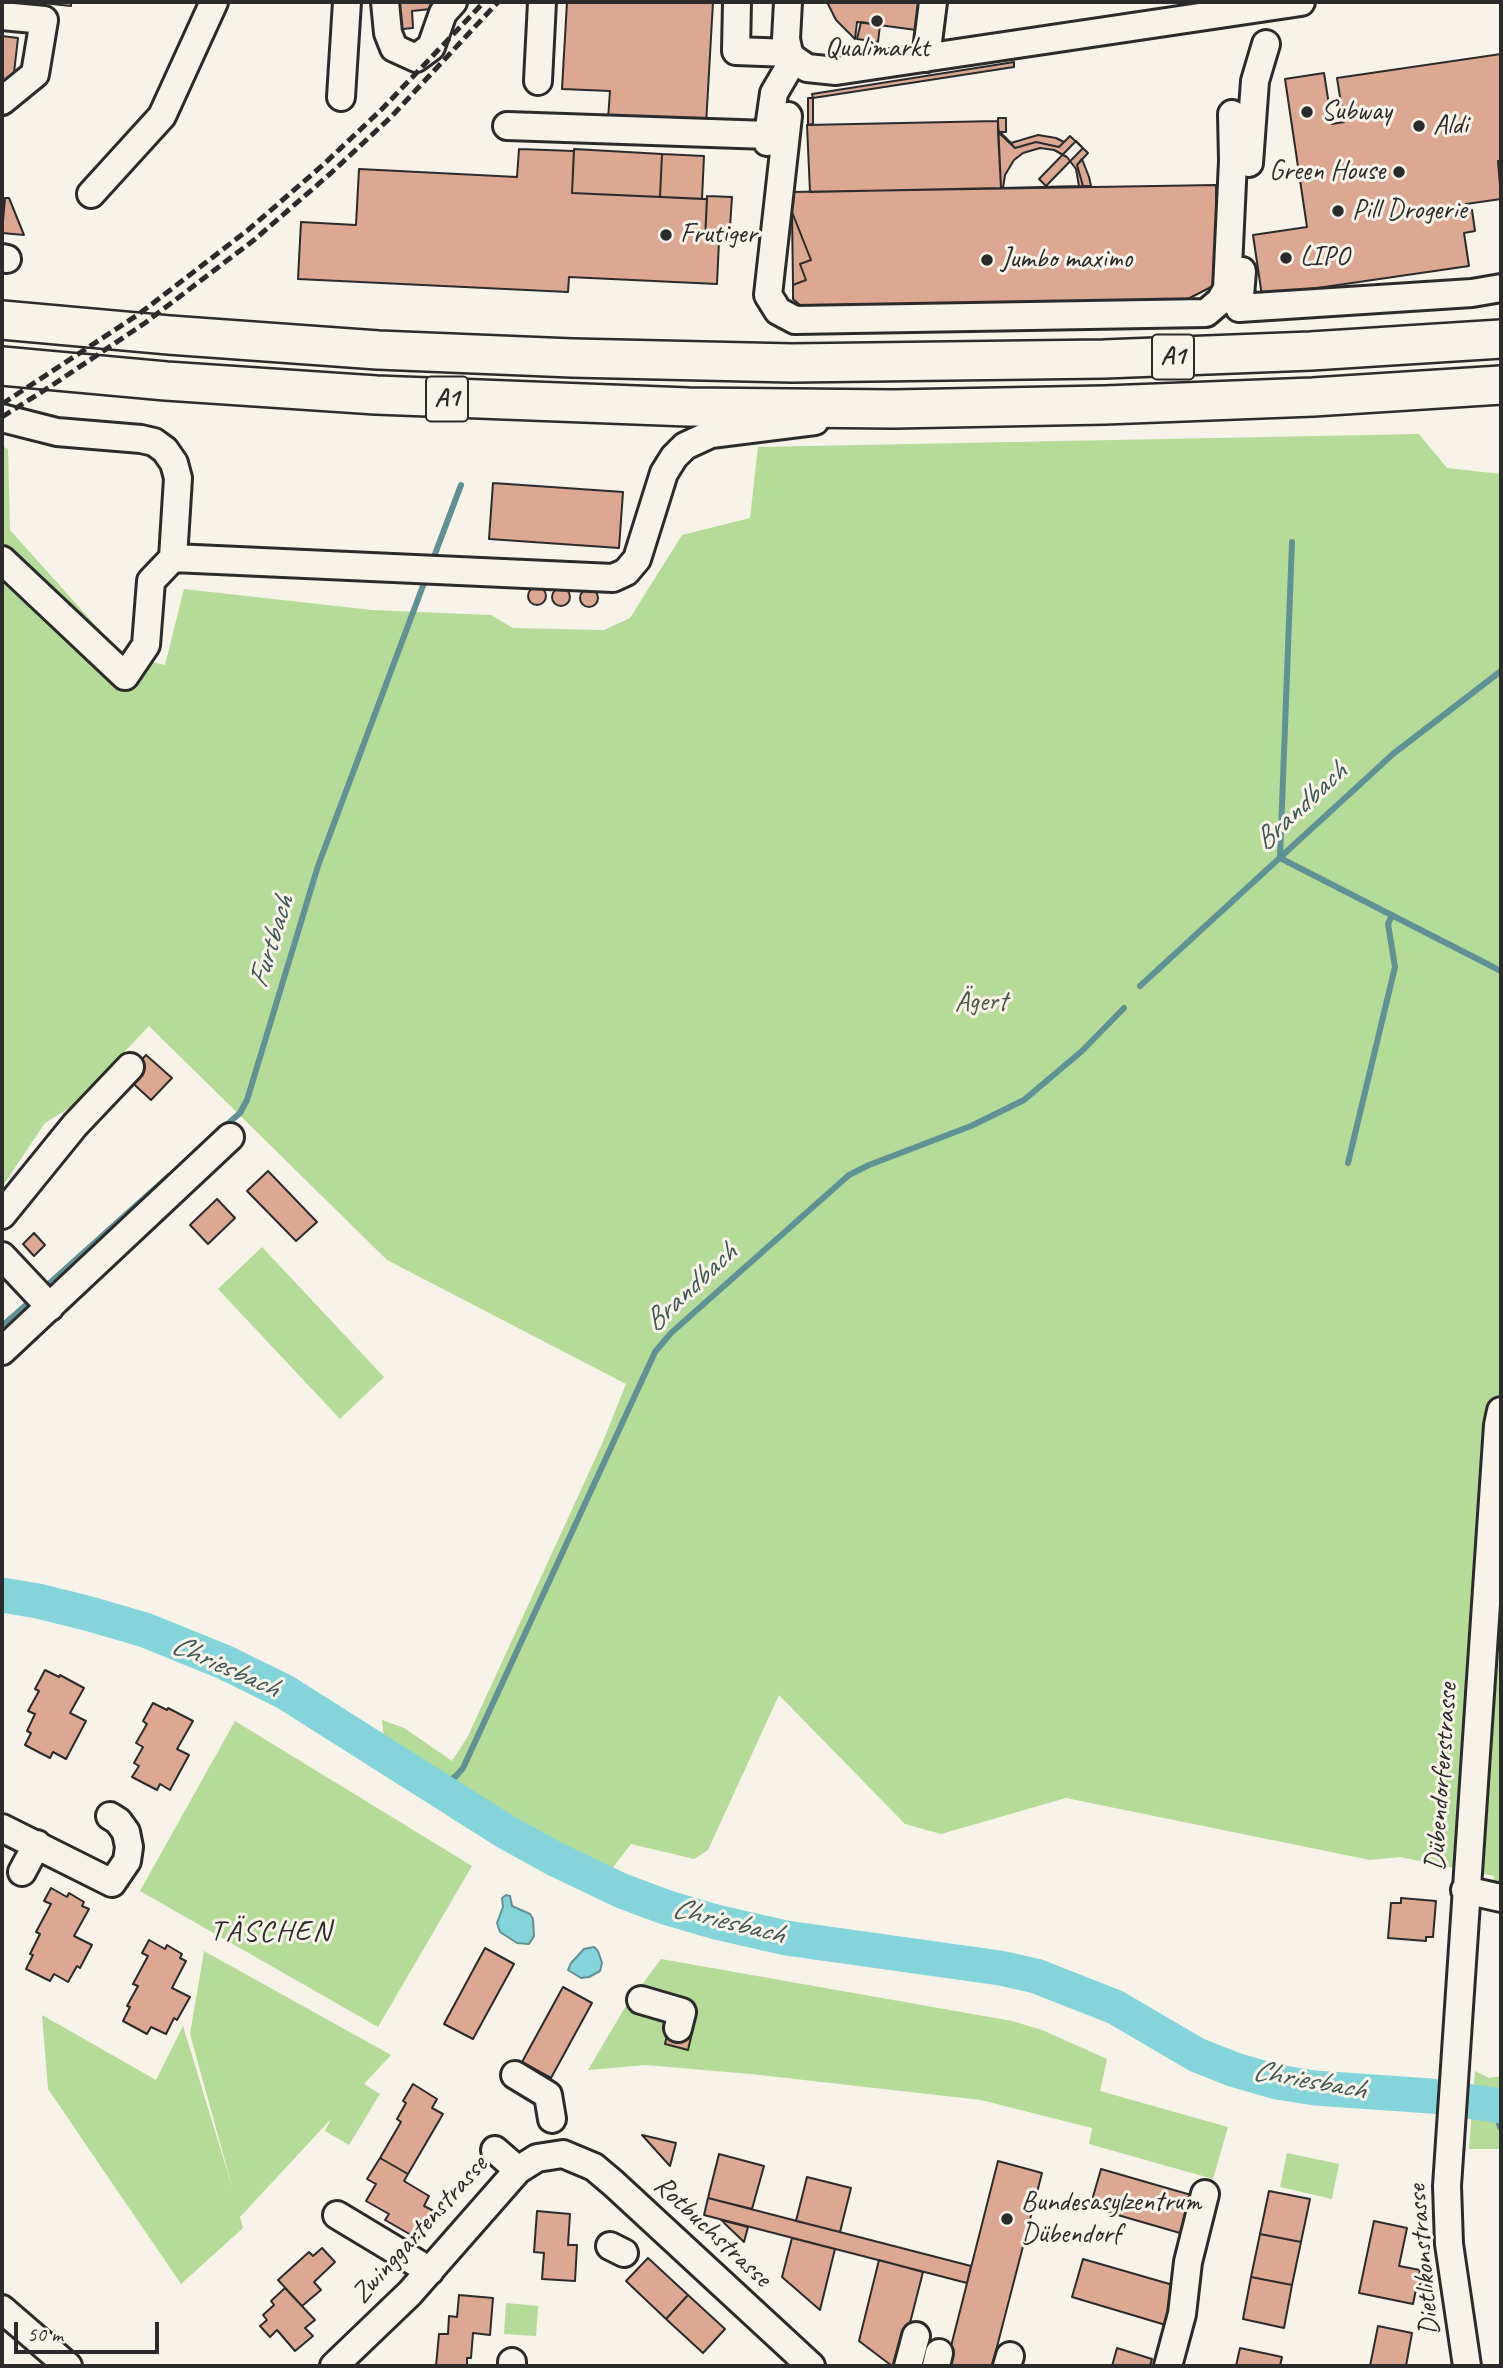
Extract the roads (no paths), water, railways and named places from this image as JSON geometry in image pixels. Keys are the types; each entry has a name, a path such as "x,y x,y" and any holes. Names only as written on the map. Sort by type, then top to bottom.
{"highway":[{"name":"A1","path":"2,320 288,344 572,358 845,363 1184,356 1501,339"},
{"name":"A1","path":"2,366 166,381 454,399 688,407 894,409 1210,401 1501,385"}],"street":[{"path":"91,194 162,116 214,2"},
{"path":"341,97 347,2"},
{"path":"385,2 388,33 394,48 416,58 431,47 443,13 453,2"},
{"path":"538,81 542,2"},
{"path":"737,2 736,51 791,56 807,68 836,71 1301,2"},
{"path":"761,195 774,93 791,56 786,38 788,2"},
{"path":"926,58 933,2"},
{"path":"2,16 44,20 35,74 2,101"},
{"path":"1266,44 1255,81 1239,309 1472,293 1501,288"},
{"path":"1184,356 1206,313 1220,301 1227,289 1233,161 1232,114"},
{"path":"788,116 768,295 778,311 795,320 1206,313"},
{"path":"507,127 768,135"},
{"path":"173,558 613,578 626,572 637,559 664,473 685,446 711,434 894,409"},
{"path":"2,418 57,432 154,442 165,450 174,463 178,478 173,558 151,581 146,645 125,677 2,560"},
{"path":"2,1215 75,1125 130,1067"},
{"path":"2,1351 27,1278 230,1137"},
{"name":"Dübendorferstrasse","path":"1450,2142 1465,1890 1501,1411"},
{"path":"2,1828 112,1883 127,1861 129,1847 126,1832 118,1821 110,1816"},
{"path":"22,1872 37,1844"},
{"path":"1465,1890 1501,1898"},
{"path":"641,2000 682,2012 678,2028"},
{"path":"515,2075 548,2095 552,2119"},
{"name":"Dietlikonstrasse","path":"1450,2142 1447,2186 1448,2244 1466,2366"},
{"path":"495,2150 518,2170"},
{"name":"Zwinggartenstrasse","path":"334,2366 426,2275 518,2170 537,2158 563,2154"},
{"name":"Rotbuchstrasse","path":"563,2154 594,2168 613,2183 811,2366"},
{"path":"1168,2366 1182,2314 1188,2262 1205,2194"},
{"path":"334,2219 426,2275"},
{"path":"2,2309 68,2366"}],"water":[{"path":"510,1896 512,1906 530,1914 533,1919 534,1936 529,1944 517,1943 500,1932 497,1923 503,1907 502,1898"},
{"path":"594,1947 602,1963 600,1971 581,1978 568,1970 584,1949"}],"waterway":[{"name":"Furtbach","path":"432,562 461,485"},
{"path":"1292,542 1280,858 1501,971"},
{"name":"Furtbach","path":"222,1129 240,1113 247,1100 318,866 427,575"},
{"name":"Brandbach","path":"1140,986 1393,754 1501,671"},
{"path":"1348,1163 1395,967 1388,924 1392,915"},
{"name":"Brandbach","path":"438,1789 463,1768 655,1352 671,1333 849,1175 971,1126 1024,1100 1082,1051 1124,1008"},
{"name":"Furtbach","path":"42,1290 169,1176"},
{"name":"Furtbach","path":"2,1326 34,1298"},
{"name":"Chriesbach","path":"2,1595 38,1601 145,1630 224,1662 285,1692 506,1832 622,1891 668,1908 786,1938 1000,1968 1036,1976 1115,2007 1197,2055 1277,2082 1315,2088 1431,2096 1501,2106"},
{"path":"1494,2105 1500,2127"}],"railway":[{"path":"2,404 139,314 248,230 382,109 484,2"},
{"path":"2,417 145,323 254,240 391,117 498,2"}],"place":[{"name":"Qualimarkt","path":"877,21"},
{"name":"Subway","path":"1307,112"},
{"name":"Aldi","path":"1419,126"},
{"name":"Green House","path":"1399,172"},
{"name":"Pill Drogerie","path":"1338,211"},
{"name":"Frutiger","path":"666,235"},
{"name":"LIPO","path":"1286,258"},
{"name":"Jumbo maximo","path":"987,260"},
{"name":"Bundesasylzentrum Dübendorf","path":"1007,2219"}],"district":[{"name":"TÄSCHEN","path":"271,1932"}],"park label":[{"name":"Ägert","path":"981,1003"}]}
